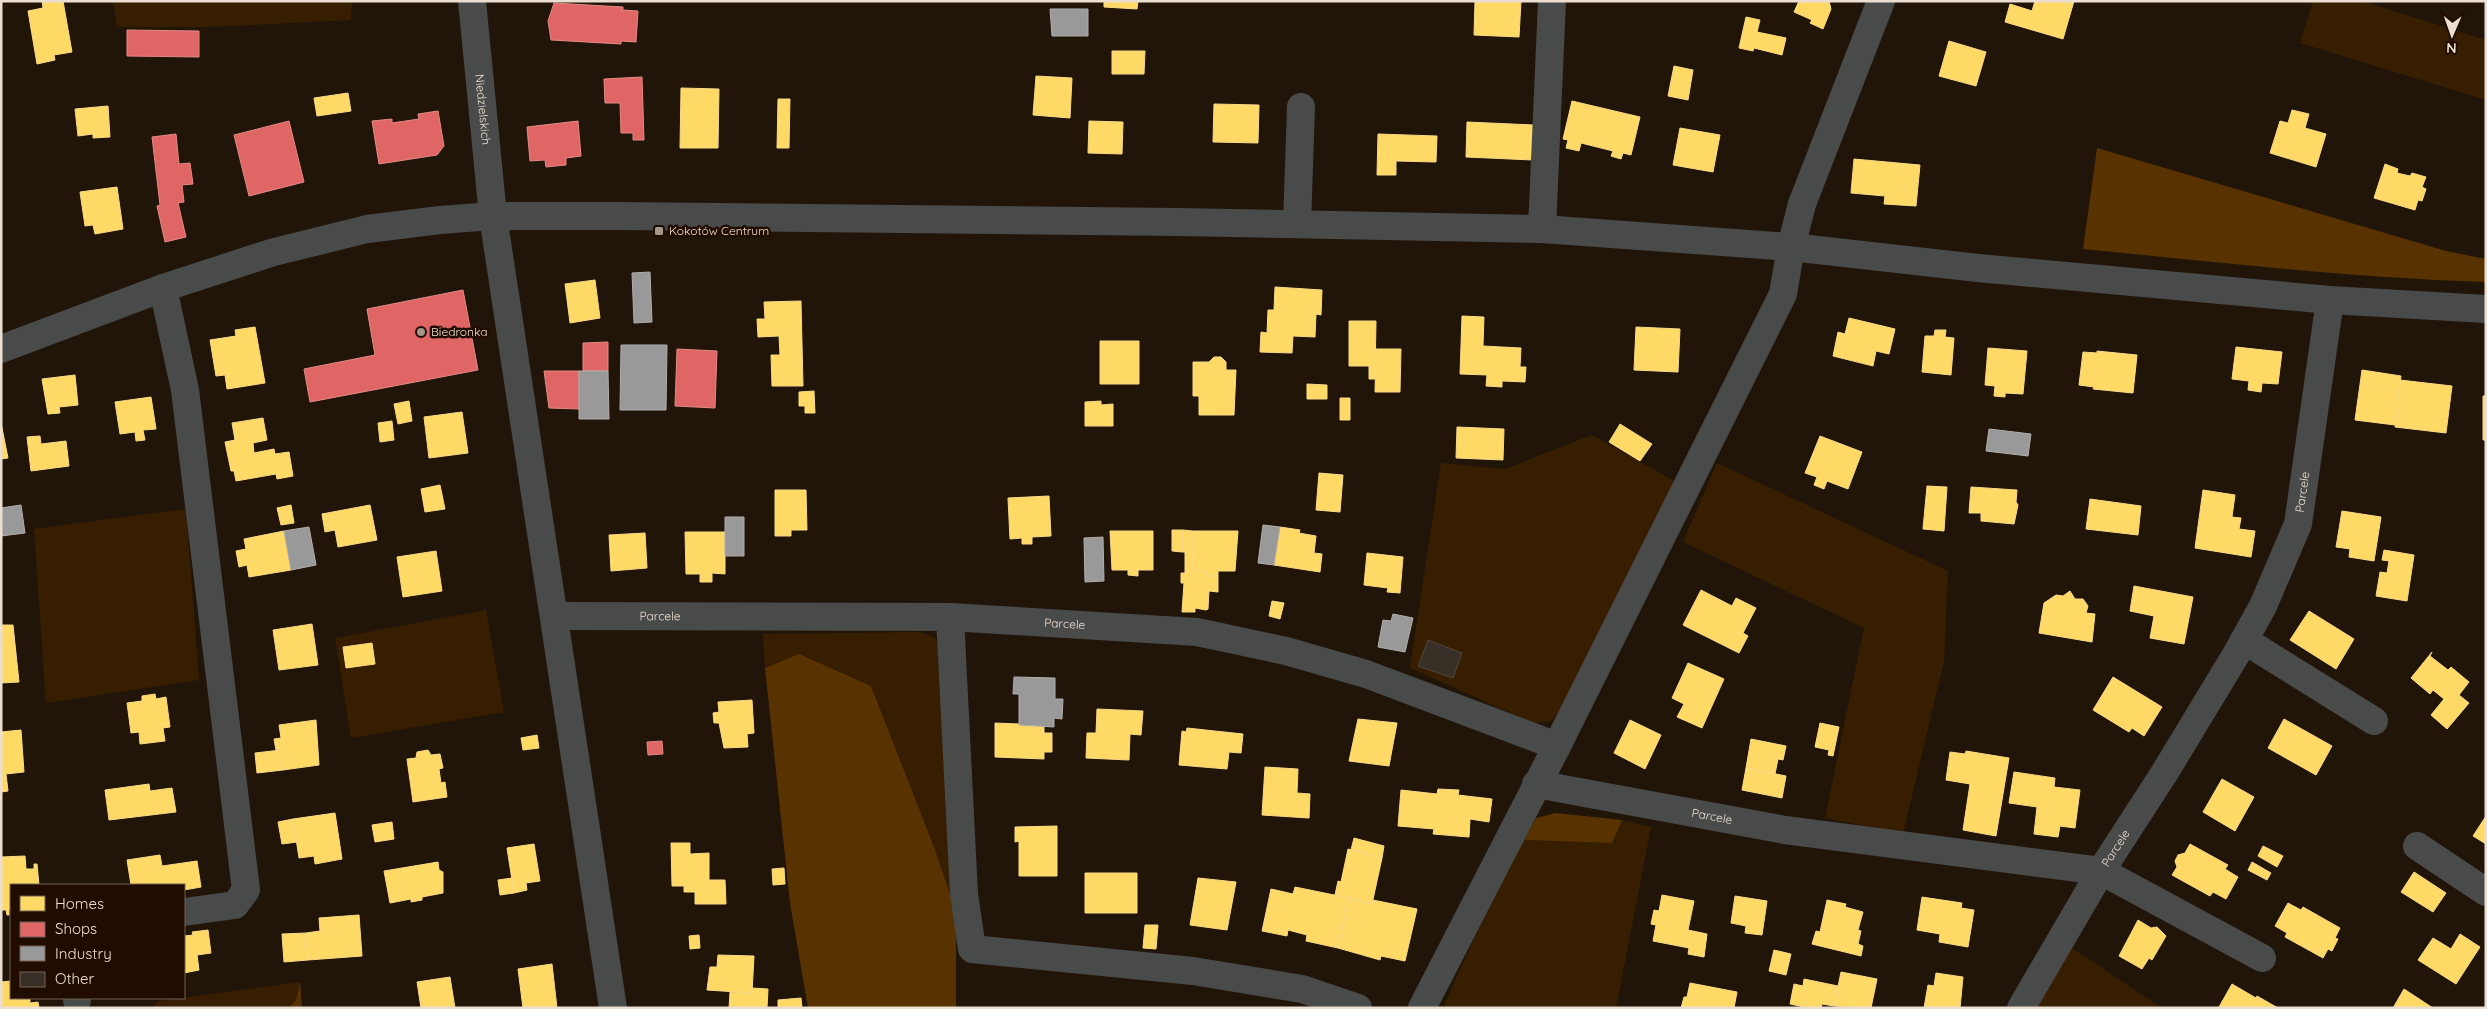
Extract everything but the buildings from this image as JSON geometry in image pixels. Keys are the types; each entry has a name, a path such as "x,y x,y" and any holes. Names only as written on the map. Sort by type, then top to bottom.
{"street":[{"name":"Niedzielskich","path":"472,1 493,216 613,1008"},
{"path":"1542,229 1552,1"},
{"path":"1422,1008 1557,746 1783,294 1791,247 1802,204 1881,1"},
{"path":"1297,224 1301,106"},
{"path":"1,349 163,288 250,259 349,232 440,220 493,216 1297,224 1542,229 1791,247 1978,268 2330,300 2486,309"},
{"path":"163,288 185,390 246,890 235,905 185,912"},
{"name":"Parcele","path":"1536,784 1785,830 2101,871 2165,772 2244,640 2263,606 2298,524 2330,300"},
{"name":"Parcele","path":"554,616 950,617 1197,632 1286,651 1366,674 1557,746"},
{"path":"950,617 964,894 972,949 1193,971 1302,989 1358,1008"},
{"path":"2244,640 2374,721"},
{"path":"2417,846 2486,892"},
{"path":"2021,1008 2101,871 2262,958"}],"shaded area":[{"path":"113,1 352,1 351,20 208,27 117,27"},
{"path":"2313,1 2362,1 2486,40 2486,100 2300,43"},
{"path":"2097,148 2446,251 2486,259 2486,282 2334,273 2083,249"},
{"path":"1592,435 1676,482 1565,705 1551,721 1533,723 1410,668 1441,463 1505,469"},
{"path":"1717,463 1948,571 1944,661 1903,834 1825,818 1864,628 1683,542"},
{"path":"186,509 199,680 46,703 34,529"},
{"path":"486,610 504,712 351,738 335,638"},
{"path":"920,632 935,638 944,657 956,911 934,847 871,686 799,655 765,668 763,634"},
{"path":"799,654 871,686 934,847 956,911 956,1008 808,1008 790,903 765,668"},
{"path":"1556,813 1622,820 1612,843 1524,840 1536,818"},
{"path":"1622,820 1651,827 1616,1008 1443,1008 1476,934 1524,840 1612,843"},
{"path":"2071,947 2162,1008 2033,1008"},
{"path":"300,982 296,1000 289,1008 151,1008 158,1001 185,999 185,997"},
{"path":"300,982 302,1008 289,1008 296,1000"}],"place":[{"name":"Kokotów Centrum","path":"659,231"},
{"name":"Biedronka","path":"421,332"}]}
